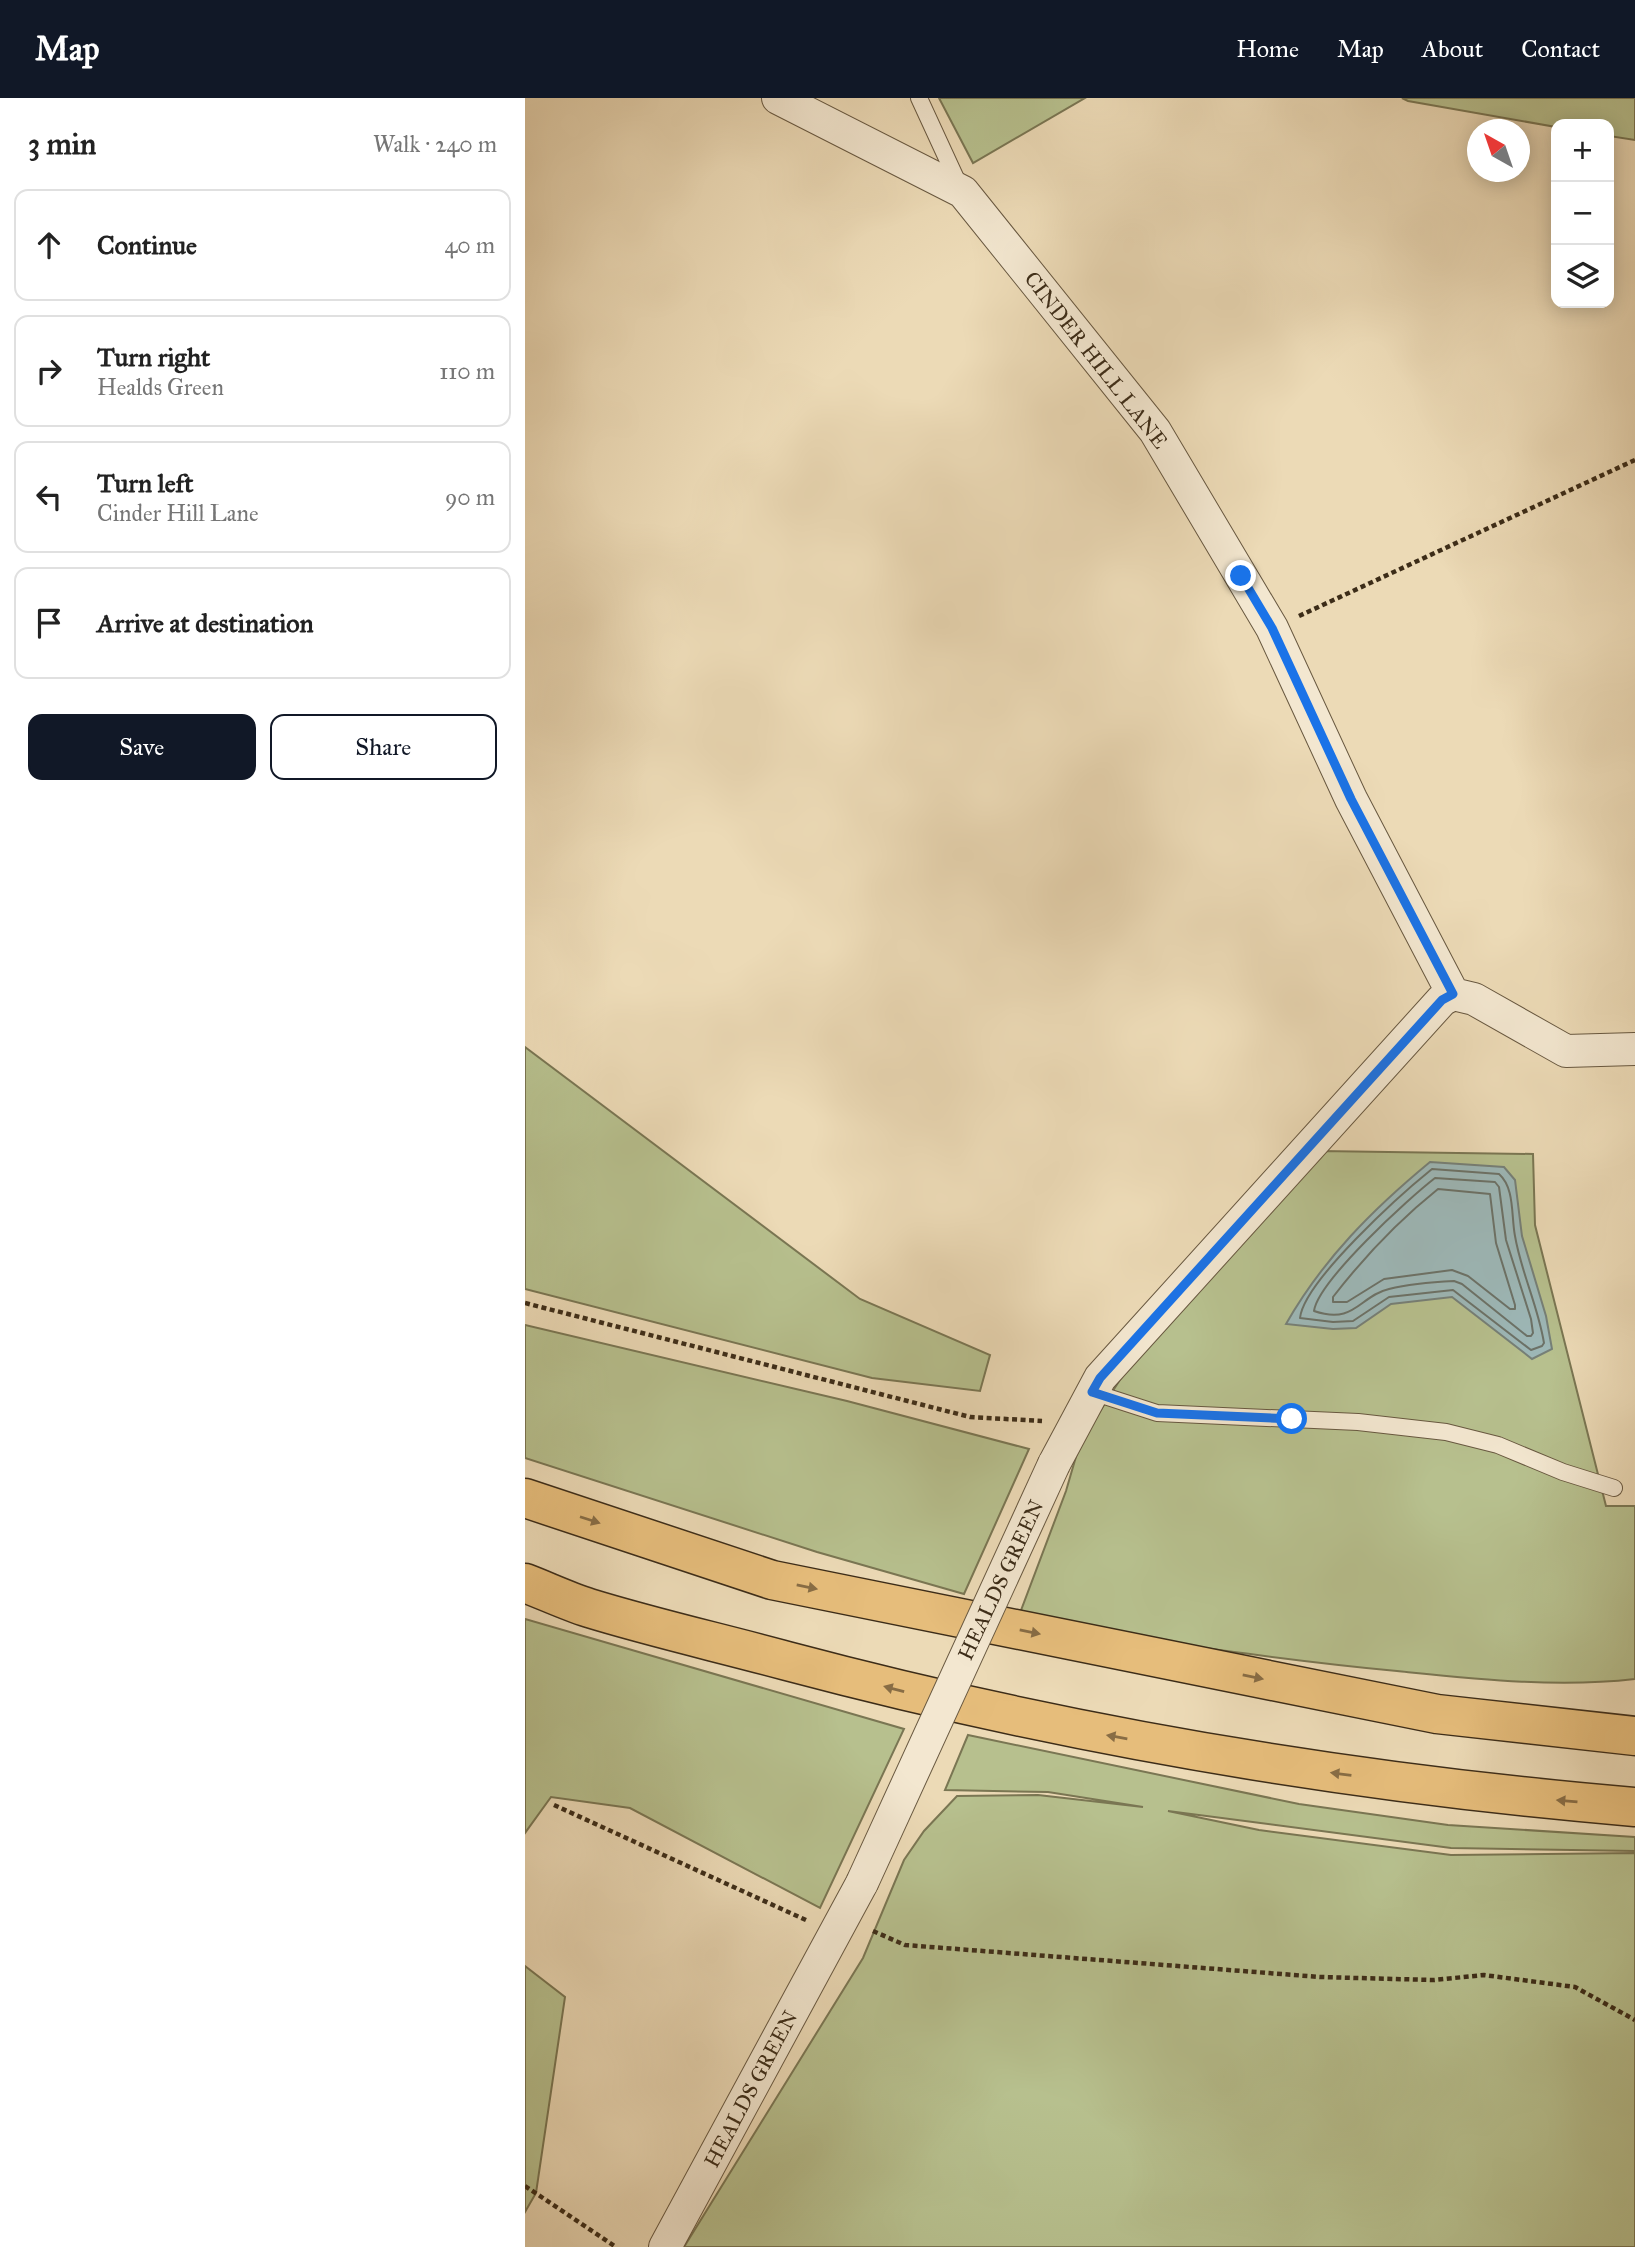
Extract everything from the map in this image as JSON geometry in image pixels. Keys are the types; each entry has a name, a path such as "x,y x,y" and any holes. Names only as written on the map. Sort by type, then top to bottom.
{"highway":[{"path":"525,1498 772,1580 1437,1714 1635,1735"},
{"path":"525,1583 587,1607 905,1692 1110,1736 1331,1773 1543,1799 1635,1807"}],"street":[{"name":"CINDER HILL LANE","path":"778,98 963,192 1155,431 1272,628 1351,799 1453,994"},
{"path":"1453,994 1474,999 1566,1051 1635,1049"},
{"name":"HEALDS GREEN","path":"665,2247 850,1931 862,1883 1053,1464 1100,1378 1442,1000 1453,994"}],"lane":[{"path":"919,98 963,192"},
{"path":"1092,1392 1157,1413 1358,1422 1446,1432 1498,1445 1563,1472 1614,1488"}],"path":[{"path":"1272,628 1635,460"},
{"path":"525,1303 970,1417 1076,1422"},
{"path":"554,1805 850,1931 905,1945 1320,1978 1434,1980 1484,1975 1575,1987 1635,2020"},
{"path":"525,2186 616,2247"}],"green space":[{"path":"939,98 1085,98 973,163"},
{"path":"1402,98 1635,98 1635,140 1614,137 1614,119 1551,119 1551,126 1530,122 1530,119 1510,119"},
{"path":"525,1047 860,1299 990,1355 980,1391 872,1378 525,1289"},
{"path":"1320,1151 1533,1154 1535,1225 1606,1506 1635,1506 1635,1679 1546,1683 1456,1677 1254,1655 1017,1621 1066,1491 1080,1443 1128,1367"},
{"path":"525,1325 847,1401 1029,1449 964,1594 817,1552 525,1458"},
{"path":"525,1619 904,1729 820,1908 630,1808 551,1797 525,1833"},
{"path":"968,1735 1299,1804 1448,1825 1635,1837 1635,1851 1451,1848 1168,1811 1259,1830 1451,1855 1635,1853 1635,2247 684,2247 863,1958 904,1860 924,1831 957,1796 1038,1795 1143,1807 1048,1792 945,1790"},
{"path":"525,1966 565,1997 536,2193 525,2212"}],"water":[{"path":"1430,1162 1504,1167 1515,1180 1522,1236 1546,1316 1552,1349 1532,1359 1452,1297 1391,1304 1356,1328 1333,1329 1286,1324 1316,1278 1350,1236"}],"route":[{"path":"1241,576 1272,628 1351,799 1453,994 1442,1000 1100,1378 1092,1392 1157,1413 1292,1419"}]}
